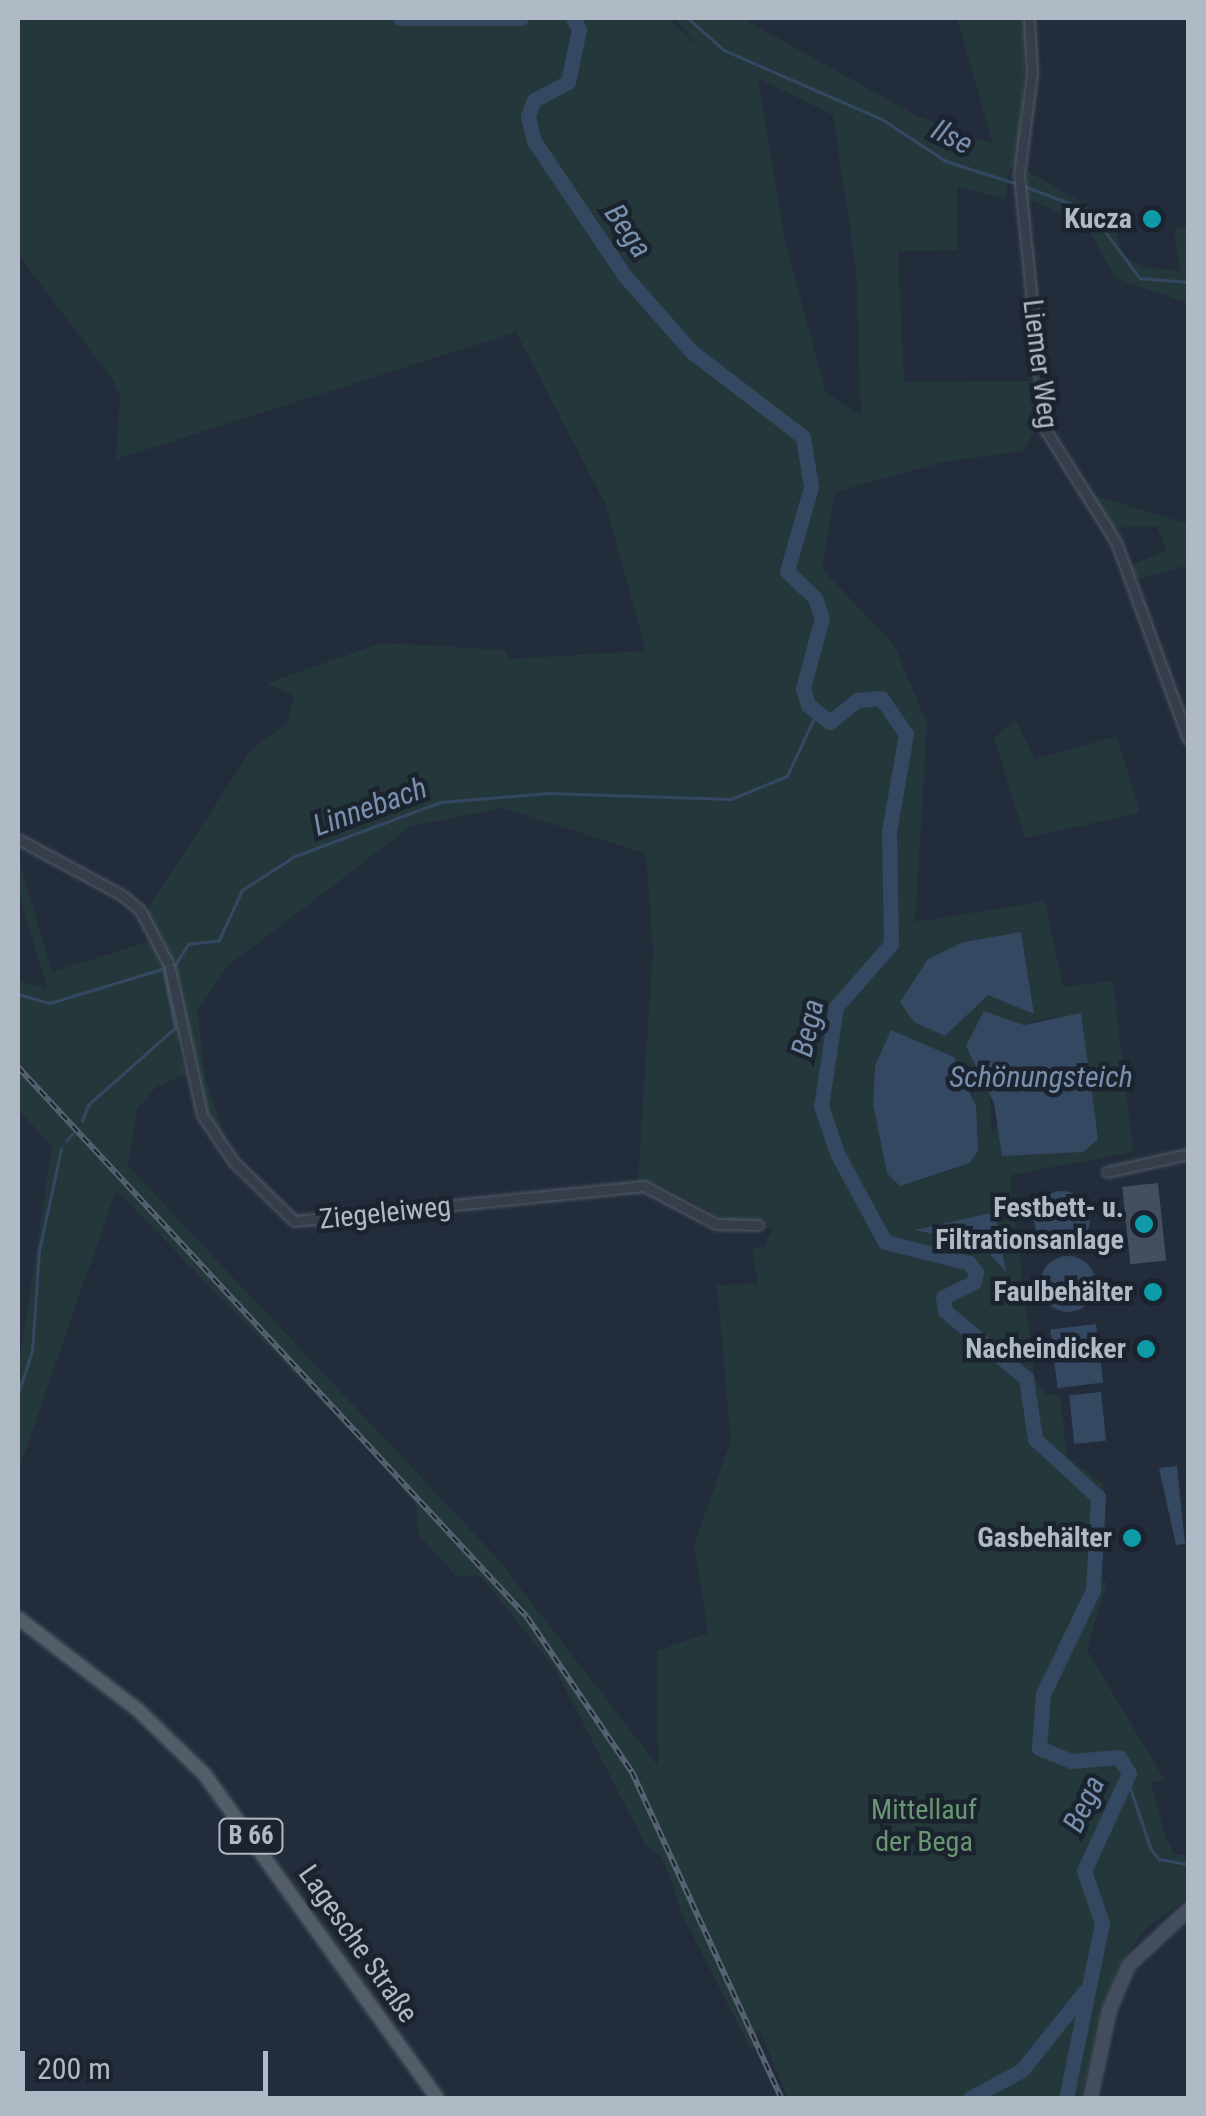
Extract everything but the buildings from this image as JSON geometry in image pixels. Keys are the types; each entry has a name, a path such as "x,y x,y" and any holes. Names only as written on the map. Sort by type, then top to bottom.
{"main road":[{"name":"Lagesche Straße","path":"18,1618 138,1710 205,1775 437,2098"}],"street":[{"name":"Liemer Weg","path":"1029,18 1032,73 1019,174 1046,435 1116,542 1188,739"},
{"name":"Ziegeleiweg","path":"18,839 131,902 169,966 202,1114 254,1185 294,1221 644,1186 716,1224 758,1225"},
{"path":"1107,1172 1188,1154"},
{"path":"1090,2098 1109,2010 1128,1965 1188,1909"}],"green space":[{"name":"Mittellauf der Bega","path":"18,18 668,18 702,51 674,18 742,18 917,116 993,144 957,18 1027,18 1019,161 1009,170 1006,200 957,186 957,250 898,251 904,382 1036,381 1039,423 1023,451 943,462 835,492 822,569 894,645 927,724 915,922 1045,901 1063,987 1113,981 1133,1152 1011,1175 1011,1190 1035,1378 1047,1395 1060,1394 1067,1457 1103,1484 1106,1501 1099,1582 1107,1582 1087,1650 1164,1779 1151,1783 1166,1839 1175,1855 1188,1855 1188,1898 1147,1927 1118,1965 1080,2098 788,2098 759,2029 752,2052 683,1916 662,1857 646,1846 557,1672 481,1576 456,1576 418,1534 416,1505 361,1442 116,1190 18,1472 18,1370 52,1147 18,1109 18,981 47,988 18,891 18,857 52,972 150,941 163,962 171,959 145,913 251,750 286,724 295,696 267,683 382,643 506,650 508,659 646,651 606,505 516,332 116,459 120,397 113,380 18,254","holes":["758,78 833,115 856,268 861,416 826,393 785,241","504,808 646,854 653,949 638,1182 659,1183 730,1222 773,1229 764,1247 752,1249 758,1284 717,1285 731,1441 694,1545 708,1633 657,1651 658,1766 497,1558 128,1166 137,1109 156,1087 186,1075 177,1044 188,1024 204,1106 229,1148 205,1077 197,1009 229,965 411,826","1021,932 1034,1013 988,995 978,1000","984,1011 1024,1025 1055,1016 992,1134","891,1030 954,1057 972,1084 978,1151 970,1163 933,1175 886,1151 873,1104 875,1066","995,1212 1004,1268 982,1245 917,1230"]},
{"path":"1027,171 1113,220 1123,254 1141,267 1180,271 1174,229 1188,227 1188,303 1115,278 1085,223 1026,198"},
{"path":"1093,495 1188,524 1188,565 1136,580 1130,566 1166,550 1157,526 1112,528"},
{"path":"1015,720 1035,759 1117,736 1140,813 1025,838 994,738"}],"water":[{"name":"Schönungsteich","path":"1021,932 1034,1014 988,995 945,1036 914,1022 900,1002 928,959 964,942"},
{"name":"Schönungsteich","path":"984,1011 1024,1025 1081,1013 1098,1139 1083,1152 1002,1156 994,1103 966,1046"},
{"name":"Schönungsteich","path":"891,1030 954,1057 976,1106 978,1151 970,1163 900,1186 887,1173 873,1104 875,1066"},
{"path":"1062,1191 1082,1199 1090,1219 1082,1239 1062,1247 1042,1239 1034,1219 1042,1199"},
{"path":"995,1212 1006,1272 982,1245 915,1230"},
{"path":"1068,1256 1088,1264 1096,1284 1088,1304 1068,1312 1048,1304 1040,1284 1048,1264"},
{"path":"1096,1324 1103,1383 1058,1388 1050,1330"},
{"path":"1101,1392 1106,1441 1074,1444 1069,1395"},
{"path":"1177,1466 1185,1544 1176,1545 1159,1468"}],"waterway":[{"name":"Bega","path":"400,18 521,18"},
{"name":"Bega","path":"573,18 579,29 568,82 534,100 528,116 534,141 624,275 692,352 803,437 811,487 787,571 815,598 822,618 803,688 808,705 830,722 857,700 881,698 906,734 889,831 891,944 836,1007 821,1106 837,1153 885,1242 969,1263 976,1272 974,1282 943,1297 945,1311 1026,1378 1035,1439 1098,1497 1093,1590 1043,1694 1039,1748 1071,1761 1119,1757 1129,1773 1084,1871 1102,1923 1066,2098"},
{"name":"Ilse","path":"688,18 724,50 882,119 946,161 1017,184"},
{"name":"Ilse","path":"1024,186 1090,211 1140,278 1188,282"},
{"name":"Linnebach","path":"18,994 50,1003 175,965 188,944 219,940 242,890 295,856 441,802 548,793 731,799 787,776 815,716"},
{"path":"82,1121 88,1105 175,1028 163,968"},
{"path":"66,1141 72,1134"},
{"path":"18,1394 32,1351 39,1251 61,1149"},
{"path":"1128,1781 1151,1849 1159,1859 1188,1864"},
{"name":"Bega","path":"970,2098 1022,2070 1085,1991"}],"railway":[{"path":"18,1067 527,1617 632,1772 781,2098"}],"place":[{"name":"Kucza","path":"1152,219"},
{"name":"Festbett- u. Filtrationsanlage","path":"1144,1224"},
{"name":"Faulbehälter","path":"1153,1292"},
{"name":"Nacheindicker","path":"1146,1349"},
{"name":"Gasbehälter","path":"1132,1538"}]}
